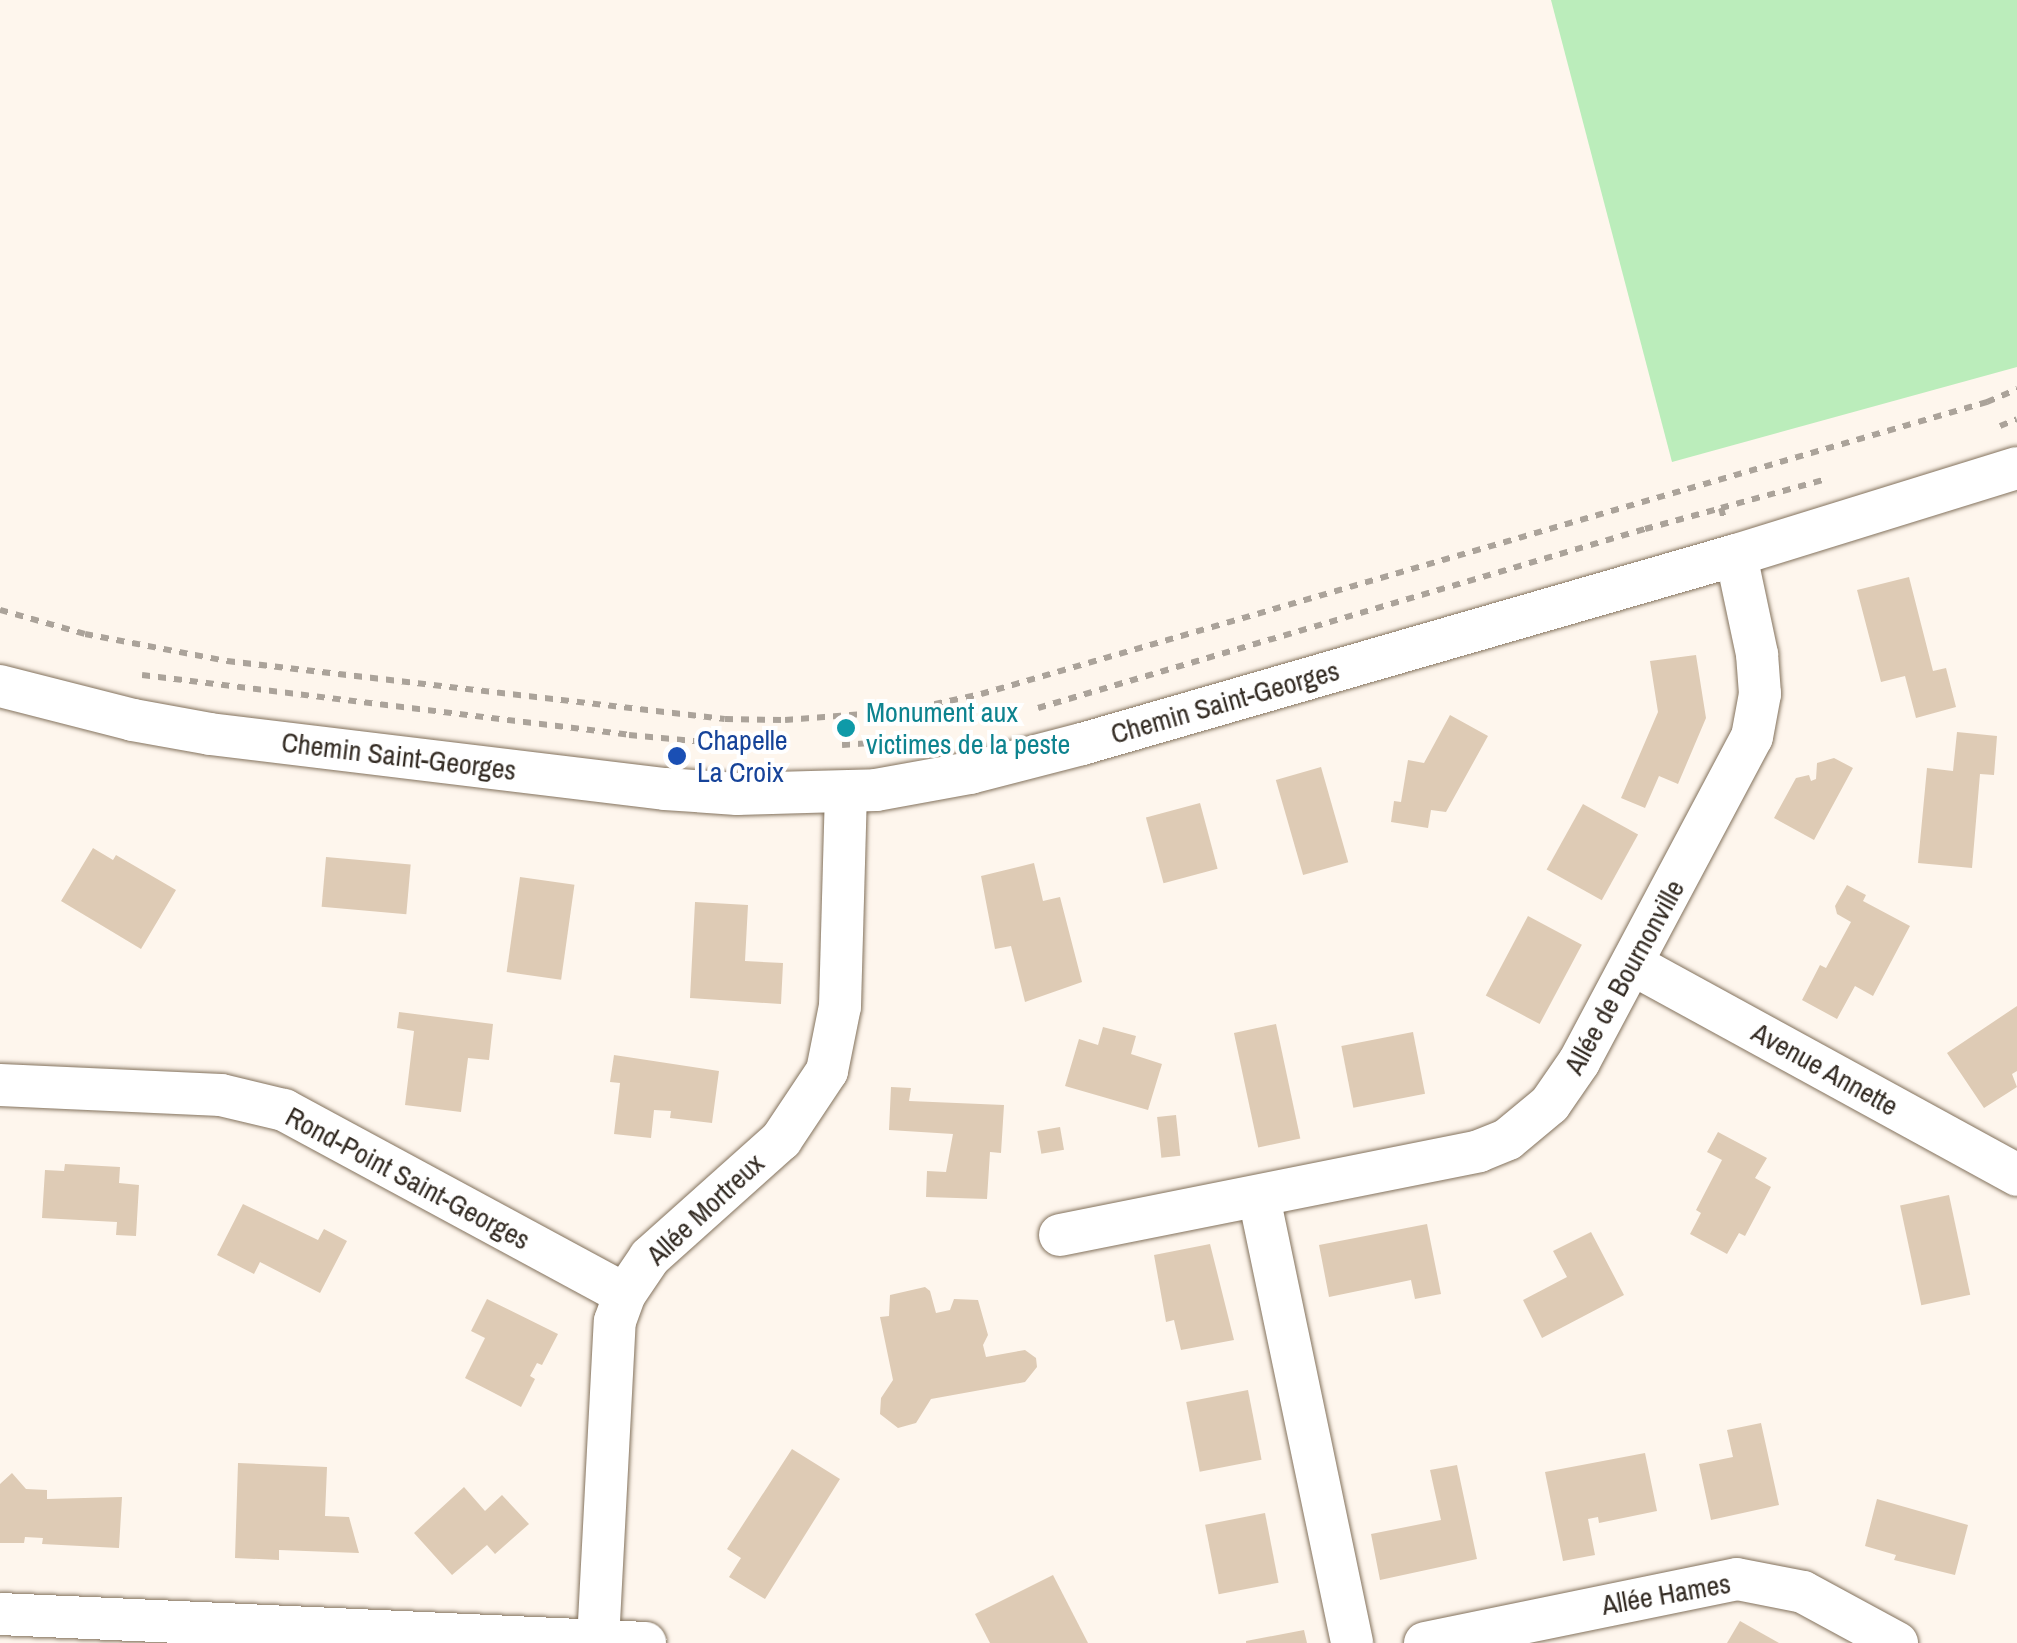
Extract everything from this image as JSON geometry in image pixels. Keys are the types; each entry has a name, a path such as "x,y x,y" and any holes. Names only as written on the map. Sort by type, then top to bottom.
{"street":[{"name":"Chemin Saint-Georges","path":"0,686 133,720 248,738 665,788 737,794 846,792 913,785 1024,760 1736,555 2017,468"},
{"name":"Allée de Bournonville","path":"1060,1235 1479,1151 1508,1139 1540,1113 1566,1083 1736,775 1757,718 1757,654 1736,555"},
{"name":"Allée Mortreux","path":"598,1641 615,1322 625,1294 670,1237 781,1140 826,1071 840,1006 846,792"},
{"name":"Avenue Annette","path":"1632,964 2017,1175"},
{"name":"Rond-Point Saint-Georges","path":"0,1085 222,1095 284,1110 625,1294"},
{"path":"1259,1196 1352,1643"},
{"name":"Allée Hames","path":"1424,1643 1737,1579 1804,1592 1896,1643"},
{"path":"0,1614 644,1643"}],"path":[{"path":"0,610 85,634 210,658 725,719 785,720 903,712 981,694 1912,424 2017,389"},
{"path":"1031,710 1721,508 1736,555"},
{"path":"138,674 629,735 780,748"},
{"path":"839,746 903,740"}],"green space":[{"path":"1551,0 2017,0 2017,367 1672,462"}],"building":[{"path":"1909,577 1933,671 1946,668 1956,707 1916,718 1905,676 1881,682 1857,590"},
{"path":"1696,655 1706,718 1678,784 1659,776 1645,808 1621,798 1658,712 1650,661"},
{"path":"1450,715 1488,736 1446,812 1431,810 1428,828 1391,822 1394,801 1401,802 1408,760 1424,763"},
{"path":"1957,732 1997,736 1994,775 1980,774 1972,868 1918,863 1927,768 1953,771"},
{"path":"1834,758 1853,768 1814,840 1774,818 1796,778 1809,775 1811,781 1816,779 1817,763"},
{"path":"1321,767 1348,862 1303,875 1276,780"},
{"path":"1200,803 1218,869 1164,883 1146,817"},
{"path":"1583,804 1638,835 1602,900 1547,870"},
{"path":"93,848 113,860 116,855 176,890 141,949 61,901"},
{"path":"326,857 411,864 406,914 322,907"},
{"path":"1034,863 1043,901 1060,897 1082,982 1025,1002 1011,946 995,949 981,876"},
{"path":"520,877 574,885 561,980 507,972"},
{"path":"1847,885 1866,895 1863,901 1910,926 1873,996 1855,986 1837,1019 1802,1000 1820,965 1826,968 1851,922 1837,914 1835,906"},
{"path":"695,902 748,905 745,961 783,963 781,1004 690,998"},
{"path":"1528,916 1582,945 1540,1024 1486,995"},
{"path":"2017,1006 2017,1071 2012,1074 2017,1087 1984,1108 1947,1053"},
{"path":"399,1012 493,1024 489,1060 468,1058 461,1112 405,1105 414,1031 397,1028"},
{"path":"1276,1024 1300,1138 1258,1147 1234,1033"},
{"path":"1103,1027 1136,1036 1131,1054 1162,1064 1148,1110 1065,1086 1079,1039 1098,1045"},
{"path":"1413,1032 1425,1094 1353,1108 1341,1046"},
{"path":"614,1055 719,1071 712,1123 670,1118 671,1111 654,1110 651,1138 614,1134 620,1083 610,1082"},
{"path":"891,1087 911,1088 909,1101 1004,1105 1001,1153 990,1152 987,1199 926,1197 927,1171 946,1172 953,1134 889,1130"},
{"path":"1176,1115 1180,1156 1161,1158 1157,1117"},
{"path":"1060,1127 1064,1150 1041,1154 1037,1131"},
{"path":"1718,1132 1767,1158 1755,1178 1771,1187 1745,1236 1739,1233 1727,1254 1690,1234 1701,1213 1696,1210 1722,1160 1707,1152"},
{"path":"65,1164 120,1167 119,1183 139,1185 136,1236 116,1235 117,1222 42,1218 45,1170 64,1171"},
{"path":"1949,1195 1970,1295 1921,1305 1900,1205"},
{"path":"243,1204 318,1240 324,1229 347,1241 320,1293 260,1262 254,1274 217,1255"},
{"path":"1427,1224 1441,1294 1415,1299 1411,1280 1329,1297 1319,1245"},
{"path":"1591,1232 1624,1295 1542,1338 1523,1300 1567,1277 1553,1251"},
{"path":"1210,1244 1234,1340 1181,1350 1174,1320 1166,1322 1154,1255"},
{"path":"925,1287 930,1291 936,1313 950,1310 954,1299 978,1300 988,1335 983,1345 986,1357 1025,1350 1036,1358 1037,1367 1025,1382 931,1399 916,1423 898,1428 880,1414 881,1398 893,1380 880,1317 889,1316 890,1295"},
{"path":"487,1299 558,1334 542,1365 537,1363 530,1376 535,1379 521,1407 465,1378 485,1338 471,1331"},
{"path":"1248,1390 1262,1460 1200,1472 1186,1402"},
{"path":"1761,1423 1779,1505 1711,1520 1699,1464 1733,1457 1727,1430"},
{"path":"792,1449 840,1479 765,1599 729,1577 741,1558 727,1549"},
{"path":"1645,1453 1657,1511 1599,1523 1598,1517 1588,1519 1595,1555 1563,1561 1545,1472"},
{"path":"238,1463 327,1467 325,1516 349,1517 359,1553 279,1550 279,1560 235,1558"},
{"path":"1457,1465 1477,1559 1380,1580 1371,1534 1441,1520 1430,1470"},
{"path":"12,1473 26,1489 47,1490 47,1499 122,1497 119,1548 42,1544 43,1538 25,1537 24,1543 0,1543 0,1484"},
{"path":"464,1487 485,1511 502,1495 529,1524 495,1554 487,1545 452,1575 414,1533"},
{"path":"1877,1499 1968,1525 1955,1575 1894,1560 1896,1555 1865,1546"},
{"path":"1265,1513 1279,1583 1219,1594 1205,1525"},
{"path":"1053,1575 1088,1643 990,1643 975,1614"},
{"path":"1740,1621 1779,1643 1727,1643"},
{"path":"1304,1630 1307,1643 1246,1643 1246,1641"}],"place":[{"name":"Monument aux victimes de la peste","path":"846,728"},
{"name":"Chapelle La Croix","path":"677,756"}]}
